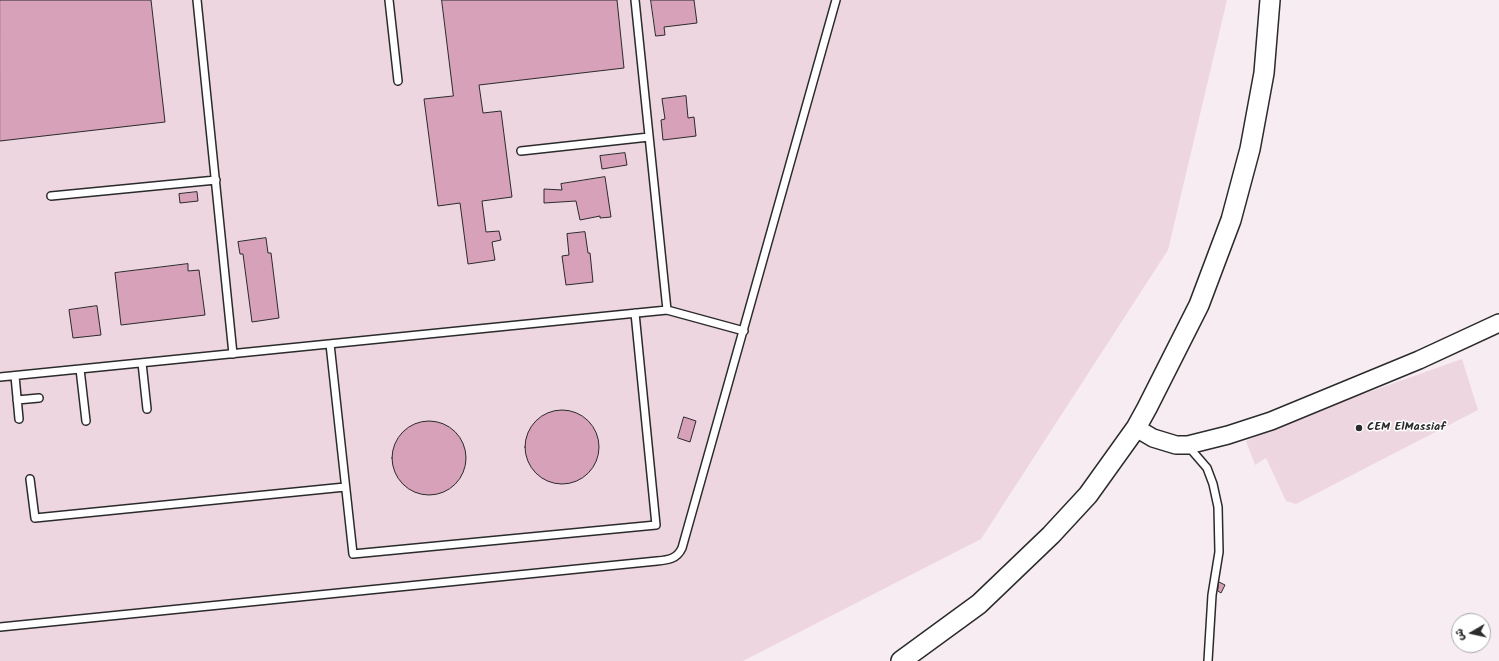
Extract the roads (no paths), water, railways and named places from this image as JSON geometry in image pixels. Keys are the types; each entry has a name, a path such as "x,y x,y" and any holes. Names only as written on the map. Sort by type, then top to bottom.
{"main road":[{"path":"901,661 979,604 1051,534 1088,495 1136,428 1199,305 1231,220 1250,149 1264,73 1270,0"}],"street":[{"path":"1136,428 1154,438 1176,445 1188,445 1228,435 1271,421 1419,360 1499,323"}],"lane":[{"path":"197,0 233,354"},
{"path":"389,0 398,82"},
{"path":"635,0 667,310"},
{"path":"0,627 675,558 680,553 682,548 836,0"},
{"path":"521,151 649,137"},
{"path":"51,196 216,180"},
{"path":"0,377 667,310 744,331"},
{"path":"330,344 353,554 656,525 635,314"},
{"path":"142,363 147,409"},
{"path":"80,369 86,421"},
{"path":"15,376 19,419"},
{"path":"17,400 39,398"},
{"path":"1188,445 1207,468 1213,484 1218,507 1219,552 1212,595 1208,661"},
{"path":"30,479 35,518 345,486"}],"place":[{"name":"CEM ElMassiaf","path":"1359,428"}]}
